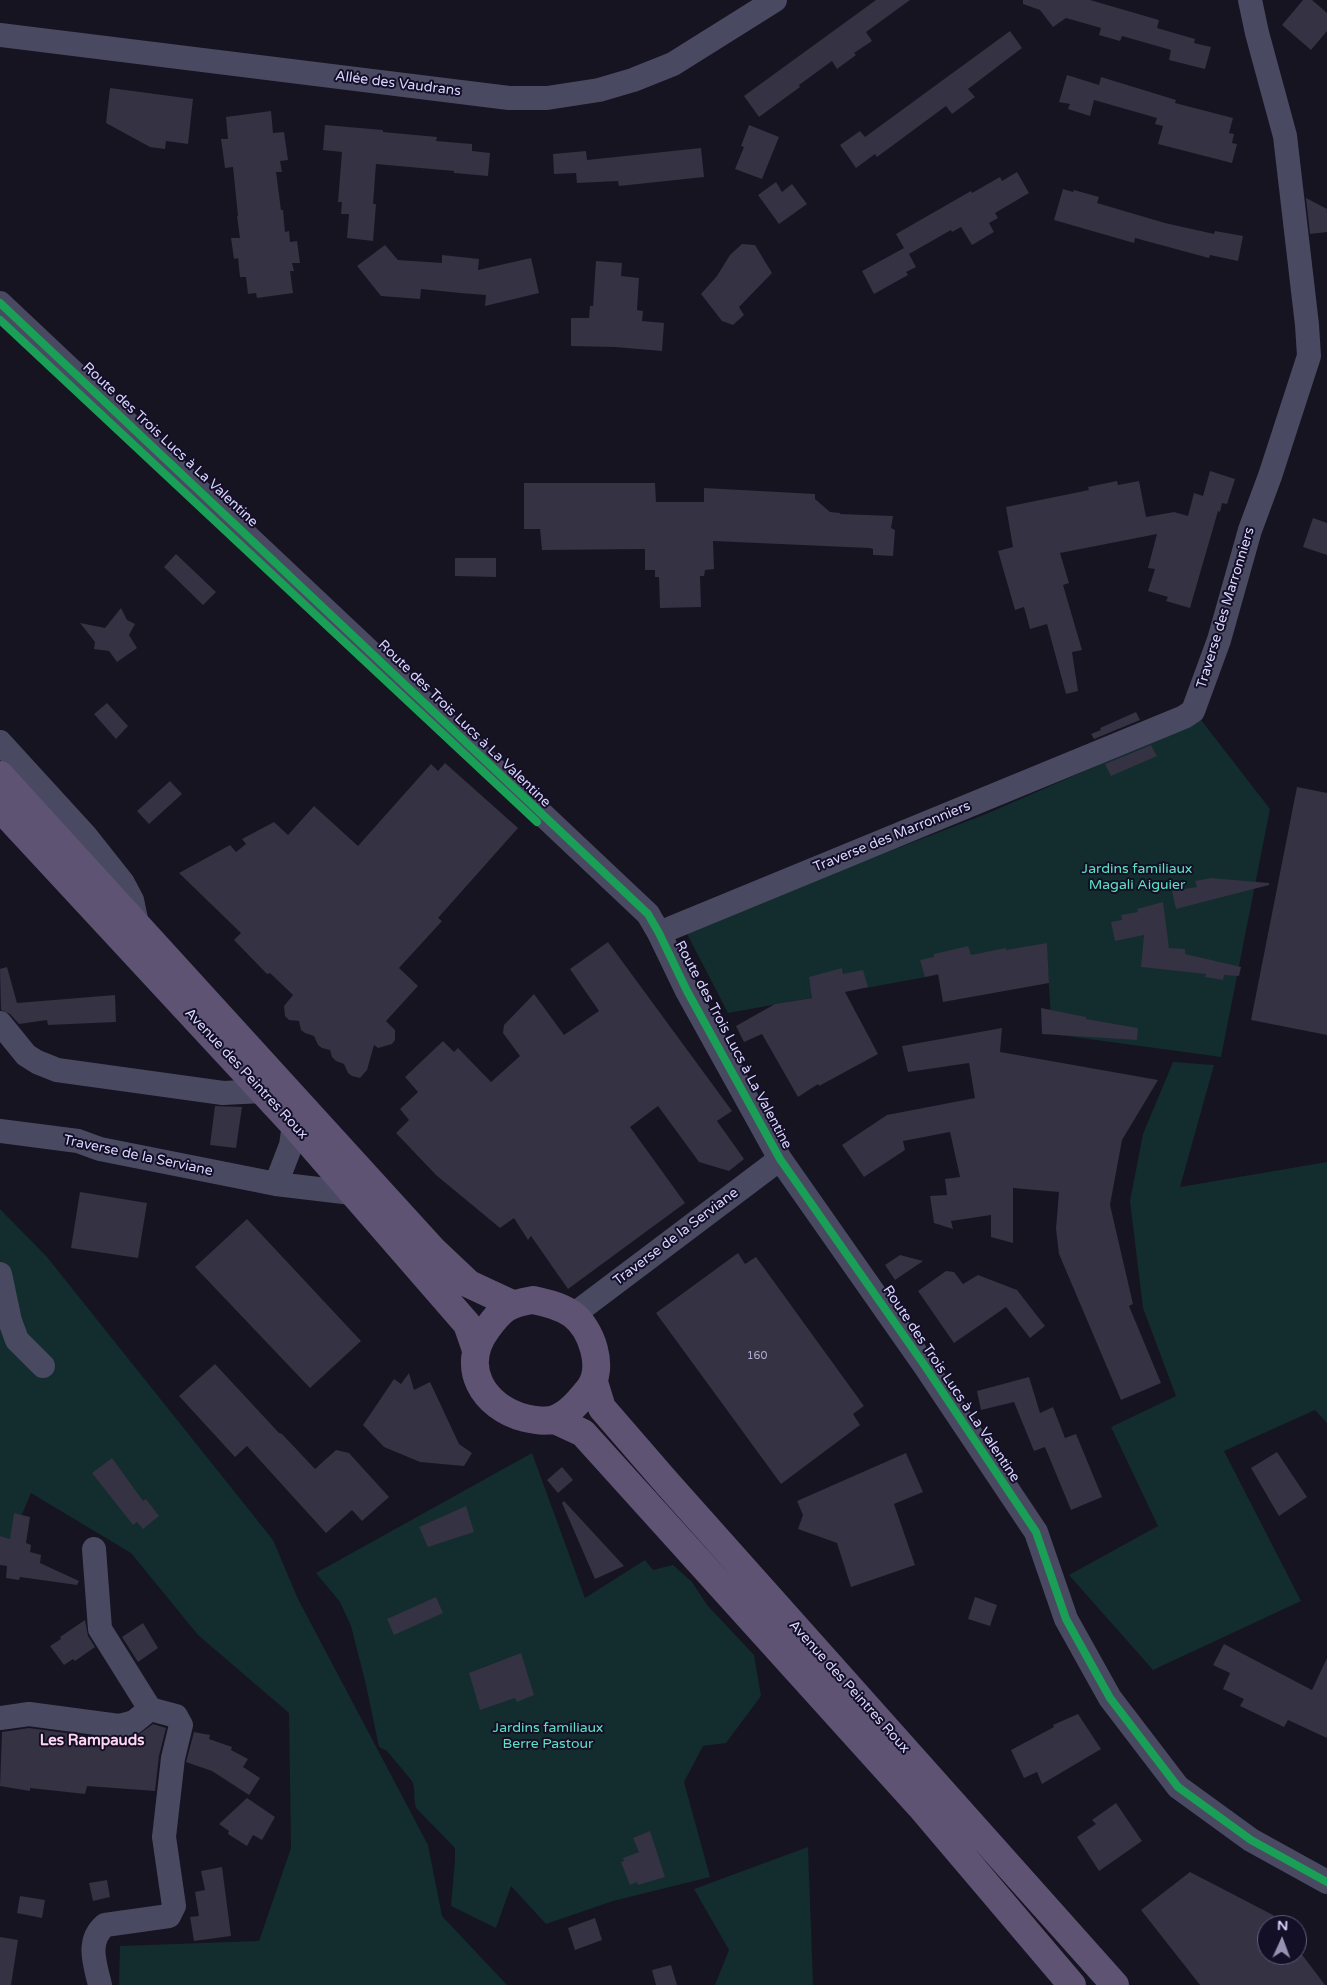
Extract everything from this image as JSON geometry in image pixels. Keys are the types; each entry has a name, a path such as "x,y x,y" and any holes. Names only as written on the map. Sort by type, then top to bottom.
{"main road":[{"name":"Avenue des Peintres Roux","path":"0,775 433,1250 469,1284 512,1304"},
{"name":"Avenue des Peintres Roux","path":"0,808 294,1124 467,1324 476,1350"},
{"path":"533,1300 554,1304 573,1315 589,1334 596,1358 594,1382 577,1404 555,1420 534,1420 512,1415 489,1400 478,1381 474,1365 476,1350 484,1333 495,1317 512,1304 533,1300"},
{"name":"Avenue des Peintres Roux","path":"594,1382 602,1408 654,1469 1115,1985"},
{"name":"Avenue des Peintres Roux","path":"555,1420 583,1433 920,1806 1072,1985"}],"street":[{"name":"Allée des Vaudrans","path":"0,35 509,98 547,98 599,90 633,80 674,64 775,0"},
{"name":"Traverse des Marronniers","path":"659,933 1175,721 1193,711 1219,640 1250,530 1270,476 1309,356 1285,136 1250,0"},
{"name":"Route des Trois Lucs à La Valentine","path":"0,302 648,914 687,991 780,1159 925,1366 1036,1532 1066,1619 1110,1698 1178,1787 1251,1840 1327,1882"},
{"path":"0,742 85,836 123,883 132,900 137,924"},
{"path":"0,1023 26,1055 37,1062 57,1070 223,1093 263,1091"},
{"path":"276,1184 291,1146 294,1124"},
{"name":"Traverse de la Serviane","path":"0,1131 78,1141 100,1149 276,1184 352,1193"},
{"name":"Traverse de la Serviane","path":"573,1315 780,1159"},
{"path":"0,1274 10,1321 17,1340 43,1366"},
{"path":"94,1549 100,1629 150,1709 176,1716 181,1725 173,1758 164,1837 174,1906 169,1916 105,1924 98,1931 92,1952 100,1985"},
{"path":"0,1718 29,1714 120,1726 134,1722 150,1709"}],"green space":[{"name":"Jardins familiaux Magali Aiguier","path":"1198,716 1270,809 1221,1057 1052,1034 1047,955 728,1013 685,930 986,814 1194,723"},
{"path":"1173,1062 1214,1065 1180,1187 1327,1162 1327,1423 1315,1410 1224,1451 1301,1601 1153,1670 1069,1575 1158,1526 1111,1427 1176,1396 1143,1308 1130,1201 1143,1134"},
{"path":"0,1209 47,1257 273,1540 298,1599 428,1845 442,1916 507,1985 119,1985 120,1946 259,1941 291,1848 289,1713 198,1635 131,1553 31,1493 0,1566"},
{"name":"Jardins familiaux Berre Pastour","path":"532,1453 585,1598 645,1560 653,1570 673,1565 692,1582 707,1605 754,1655 761,1696 726,1743 703,1746 684,1782 710,1877 613,1901 546,1924 511,1886 496,1928 451,1906 455,1848 416,1808 412,1781 387,1751 379,1747 351,1626 340,1602 316,1573"},
{"path":"808,1847 813,1985 715,1985 729,1950 694,1889"}],"building":[{"path":"876,0 910,0 866,32 872,41 854,53 856,55 837,69 832,61 759,117 744,96"},
{"path":"1023,0 1090,0 1159,20 1157,28 1195,39 1194,43 1211,47 1205,69 1169,60 1171,50 1122,36 1120,41 1099,35 1101,28 1066,18 1053,27 1040,10 1023,4"},
{"path":"1303,0 1312,0 1327,13 1327,31 1311,50 1282,25"},
{"path":"1010,31 1022,48 968,89 975,97 952,114 946,106 877,157 875,154 856,168 840,145 860,131 865,137"},
{"path":"1067,75 1099,85 1101,77 1176,100 1175,103 1233,118 1229,133 1234,134 1232,143 1237,144 1232,163 1158,144 1163,126 1155,124 1157,118 1094,100 1090,116 1068,109 1070,104 1059,102"},
{"path":"110,88 193,99 188,144 166,141 165,149 150,147 106,123"},
{"path":"271,111 273,133 284,132 288,160 280,161 282,172 276,172 285,232 289,231 290,242 297,241 300,263 292,263 294,271 290,271 293,293 257,298 256,293 248,294 246,277 240,277 238,258 234,259 231,238 240,238 233,167 225,168 221,139 228,139 226,117"},
{"path":"325,125 383,130 383,132 437,137 436,141 472,144 472,151 490,153 488,176 376,164 373,204 376,204 373,241 347,238 349,214 341,214 342,202 338,202 342,152 323,150"},
{"path":"749,125 779,137 762,179 735,169 744,147 741,146"},
{"path":"701,148 704,177 619,186 618,181 577,183 576,173 554,174 553,154 586,151 587,160"},
{"path":"1017,172 1029,193 995,213 998,218 989,223 994,232 972,245 961,227 952,232 951,230 909,254 916,267 906,272 908,275 874,294 862,271 904,248 896,234 971,191 972,193 1000,177 1002,181"},
{"path":"776,182 782,192 792,184 807,204 779,224 758,195"},
{"path":"1063,189 1099,197 1097,203 1165,223 1214,234 1215,231 1243,236 1238,261 1210,255 1209,258 1135,238 1134,243 1054,220"},
{"path":"1306,198 1327,209 1327,232 1310,234"},
{"path":"742,244 755,245 772,273 739,307 744,315 733,325 722,321 701,294 717,276 730,255"},
{"path":"385,245 398,260 442,263 442,255 479,259 478,270 531,258 539,293 485,306 486,295 421,289 420,299 381,296 357,266"},
{"path":"596,261 622,263 621,276 639,278 637,310 643,311 642,321 664,323 662,351 571,346 571,318 589,318 590,306 593,306"},
{"path":"1210,471 1235,479 1227,504 1222,503 1220,512 1218,511 1190,608 1166,601 1168,597 1148,591 1155,569 1148,568 1157,534 1060,553 1069,583 1063,585 1082,650 1072,652 1078,691 1066,694 1047,624 1030,629 1024,607 1015,610 998,551 1013,547 1006,507 1089,490 1088,487 1117,481 1118,485 1139,481 1146,517 1174,512 1188,516 1194,493 1203,496"},
{"path":"524,483 655,483 656,502 704,502 704,488 815,494 815,499 830,512 893,516 891,528 895,530 893,556 873,555 873,549 869,548 713,541 714,569 705,570 704,576 700,576 701,607 660,608 659,577 655,577 655,570 645,570 645,549 542,550 540,529 524,529"},
{"path":"1313,518 1327,523 1327,555 1303,547"},
{"path":"176,554 216,592 203,605 164,567"},
{"path":"455,558 496,558 496,577 455,576"},
{"path":"121,608 127,620 135,624 129,635 137,648 117,662 109,651 94,649 95,642 80,623 105,628"},
{"path":"107,703 128,726 116,739 94,714"},
{"path":"1136,712 1140,720 1094,739 1091,734 1101,730 1100,728"},
{"path":"1151,745 1157,756 1111,776 1105,764"},
{"path":"445,763 518,828 438,918 442,921 399,968 418,986 386,1021 395,1030 395,1040 392,1044 378,1048 374,1045 367,1070 360,1078 352,1076 348,1073 344,1064 332,1057 330,1050 322,1048 318,1045 314,1036 301,1030 299,1021 289,1020 285,1016 284,1006 293,995 270,973 267,974 234,940 241,933 179,873 230,845 236,852 246,844 242,839 274,822 288,835 314,806 358,846 431,764 438,771"},
{"path":"170,781 182,794 149,824 137,811"},
{"path":"1297,787 1327,793 1327,1035 1251,1020"},
{"path":"1211,878 1269,883 1269,885 1176,909 1172,891 1197,887 1195,881"},
{"path":"1163,902 1169,948 1185,949 1185,954 1241,967 1239,976 1224,975 1223,980 1205,977 1206,974 1141,967 1144,935 1115,941 1111,922 1122,920 1121,915 1138,912 1137,909"},
{"path":"608,942 732,1111 717,1121 744,1159 729,1171 699,1162 658,1106 630,1127 685,1203 568,1289 531,1236 528,1240 514,1218 500,1228 436,1175 396,1133 409,1120 400,1109 418,1092 405,1077 443,1041 454,1052 458,1048 491,1082 520,1056 503,1033 504,1025 534,994 564,1035 599,1011 570,969"},
{"path":"1047,943 1049,983 943,1002 938,974 925,977 920,960 934,957 934,954 968,946 971,955"},
{"path":"7,967 17,1003 115,995 116,1022 48,1025 47,1020 19,1024 10,1014 1,1010 0,969"},
{"path":"842,968 843,974 863,970 868,987 845,992 878,1054 819,1086 818,1084 798,1097 762,1034 744,1042 736,1026 775,1004 812,998 809,977"},
{"path":"1041,1008 1086,1017 1086,1019 1138,1028 1137,1040 1042,1034"},
{"path":"1002,1028 1000,1052 1158,1080 1122,1140 1110,1205 1133,1304 1129,1306 1161,1383 1121,1400 1059,1254 1056,1229 1059,1192 1013,1188 1013,1243 991,1237 991,1215 951,1221 953,1229 934,1223 930,1196 947,1195 945,1179 960,1177 950,1132 903,1141 905,1150 864,1177 842,1145 887,1115 975,1098 969,1063 908,1072 902,1046"},
{"path":"215,1106 242,1107 236,1148 210,1145"},
{"path":"80,1192 147,1203 138,1258 71,1248"},
{"path":"247,1219 361,1341 310,1388 195,1267"},
{"path":"738,1253 745,1264 756,1257 864,1406 853,1414 860,1425 781,1484 656,1313"},
{"path":"900,1255 923,1261 895,1280 885,1265"},
{"path":"946,1271 954,1272 963,1284 978,1275 1017,1290 1045,1326 1030,1338 1006,1307 954,1343 918,1291"},
{"path":"215,1364 315,1469 336,1450 349,1453 389,1497 362,1521 352,1510 326,1533 247,1446 235,1457 179,1396"},
{"path":"409,1373 414,1390 430,1382 459,1444 472,1453 464,1466 420,1462 384,1447 363,1425 394,1379 401,1384"},
{"path":"1029,1377 1040,1413 1053,1407 1065,1438 1076,1434 1102,1497 1071,1510 1045,1447 1034,1451 1014,1402 981,1410 977,1391"},
{"path":"1277,1452 1307,1497 1279,1516 1251,1468"},
{"path":"906,1453 923,1492 894,1504 915,1565 851,1587 837,1543 798,1529 803,1515 797,1501"},
{"path":"112,1458 143,1501 146,1499 159,1516 143,1529 137,1522 133,1525 92,1473"},
{"path":"562,1467 573,1480 558,1493 547,1480"},
{"path":"564,1501 624,1566 595,1579 562,1503"},
{"path":"466,1506 474,1532 428,1547 419,1527"},
{"path":"14,1513 30,1517 26,1543 31,1545 30,1552 41,1555 40,1563 79,1581 77,1585 20,1577 19,1580 6,1578 7,1566 0,1565 0,1536 10,1539"},
{"path":"436,1597 443,1613 394,1635 387,1619"},
{"path":"975,1597 997,1605 990,1626 968,1619"},
{"path":"85,1620 88,1636 95,1647 75,1661 73,1659 64,1665 50,1646"},
{"path":"143,1623 158,1648 138,1662 122,1637"},
{"path":"1224,1644 1312,1690 1327,1658 1327,1738 1288,1720 1284,1727 1240,1706 1244,1699 1223,1689 1230,1673 1213,1665"},
{"path":"521,1653 534,1695 517,1702 515,1698 480,1710 469,1673"},
{"path":"1078,1714 1101,1749 1042,1784 1037,1772 1024,1778 1011,1750 1054,1727 1053,1725"},
{"path":"153,1724 166,1728 159,1756 155,1791 87,1786 85,1794 30,1788 30,1791 0,1786 2,1732 29,1728 118,1740 138,1735"},
{"path":"194,1732 210,1735 209,1739 232,1747 231,1750 248,1759 243,1767 260,1778 249,1795 212,1771 186,1762"},
{"path":"247,1798 275,1817 262,1840 253,1835 247,1846 228,1834 229,1831 219,1824"},
{"path":"1116,1803 1142,1841 1099,1871 1077,1837 1096,1824 1092,1820"},
{"path":"650,1831 665,1877 638,1885 637,1882 630,1885 621,1862 624,1861 623,1858 639,1852 633,1838"},
{"path":"222,1867 231,1936 194,1941 190,1917 199,1916 195,1892 205,1890 201,1871"},
{"path":"1190,1872 1273,1915 1257,1915 1257,1965 1307,1965 1307,1961 1325,1985 1200,1985 1141,1910"},
{"path":"107,1880 110,1897 93,1901 89,1883"},
{"path":"20,1896 45,1900 42,1918 17,1913"},
{"path":"595,1918 602,1940 575,1950 568,1928"},
{"path":"0,1937 18,1940 11,1985 0,1985"},
{"path":"671,1965 677,1985 656,1985 652,1970"}],"cycle path":[{"path":"0,303 648,914 687,991 780,1159 925,1366 1036,1532 1066,1619 1110,1698 1178,1787 1251,1840 1327,1882"},
{"path":"0,320 537,822"}],"district":[{"name":"Les Rampauds","path":"92,1741"}]}
